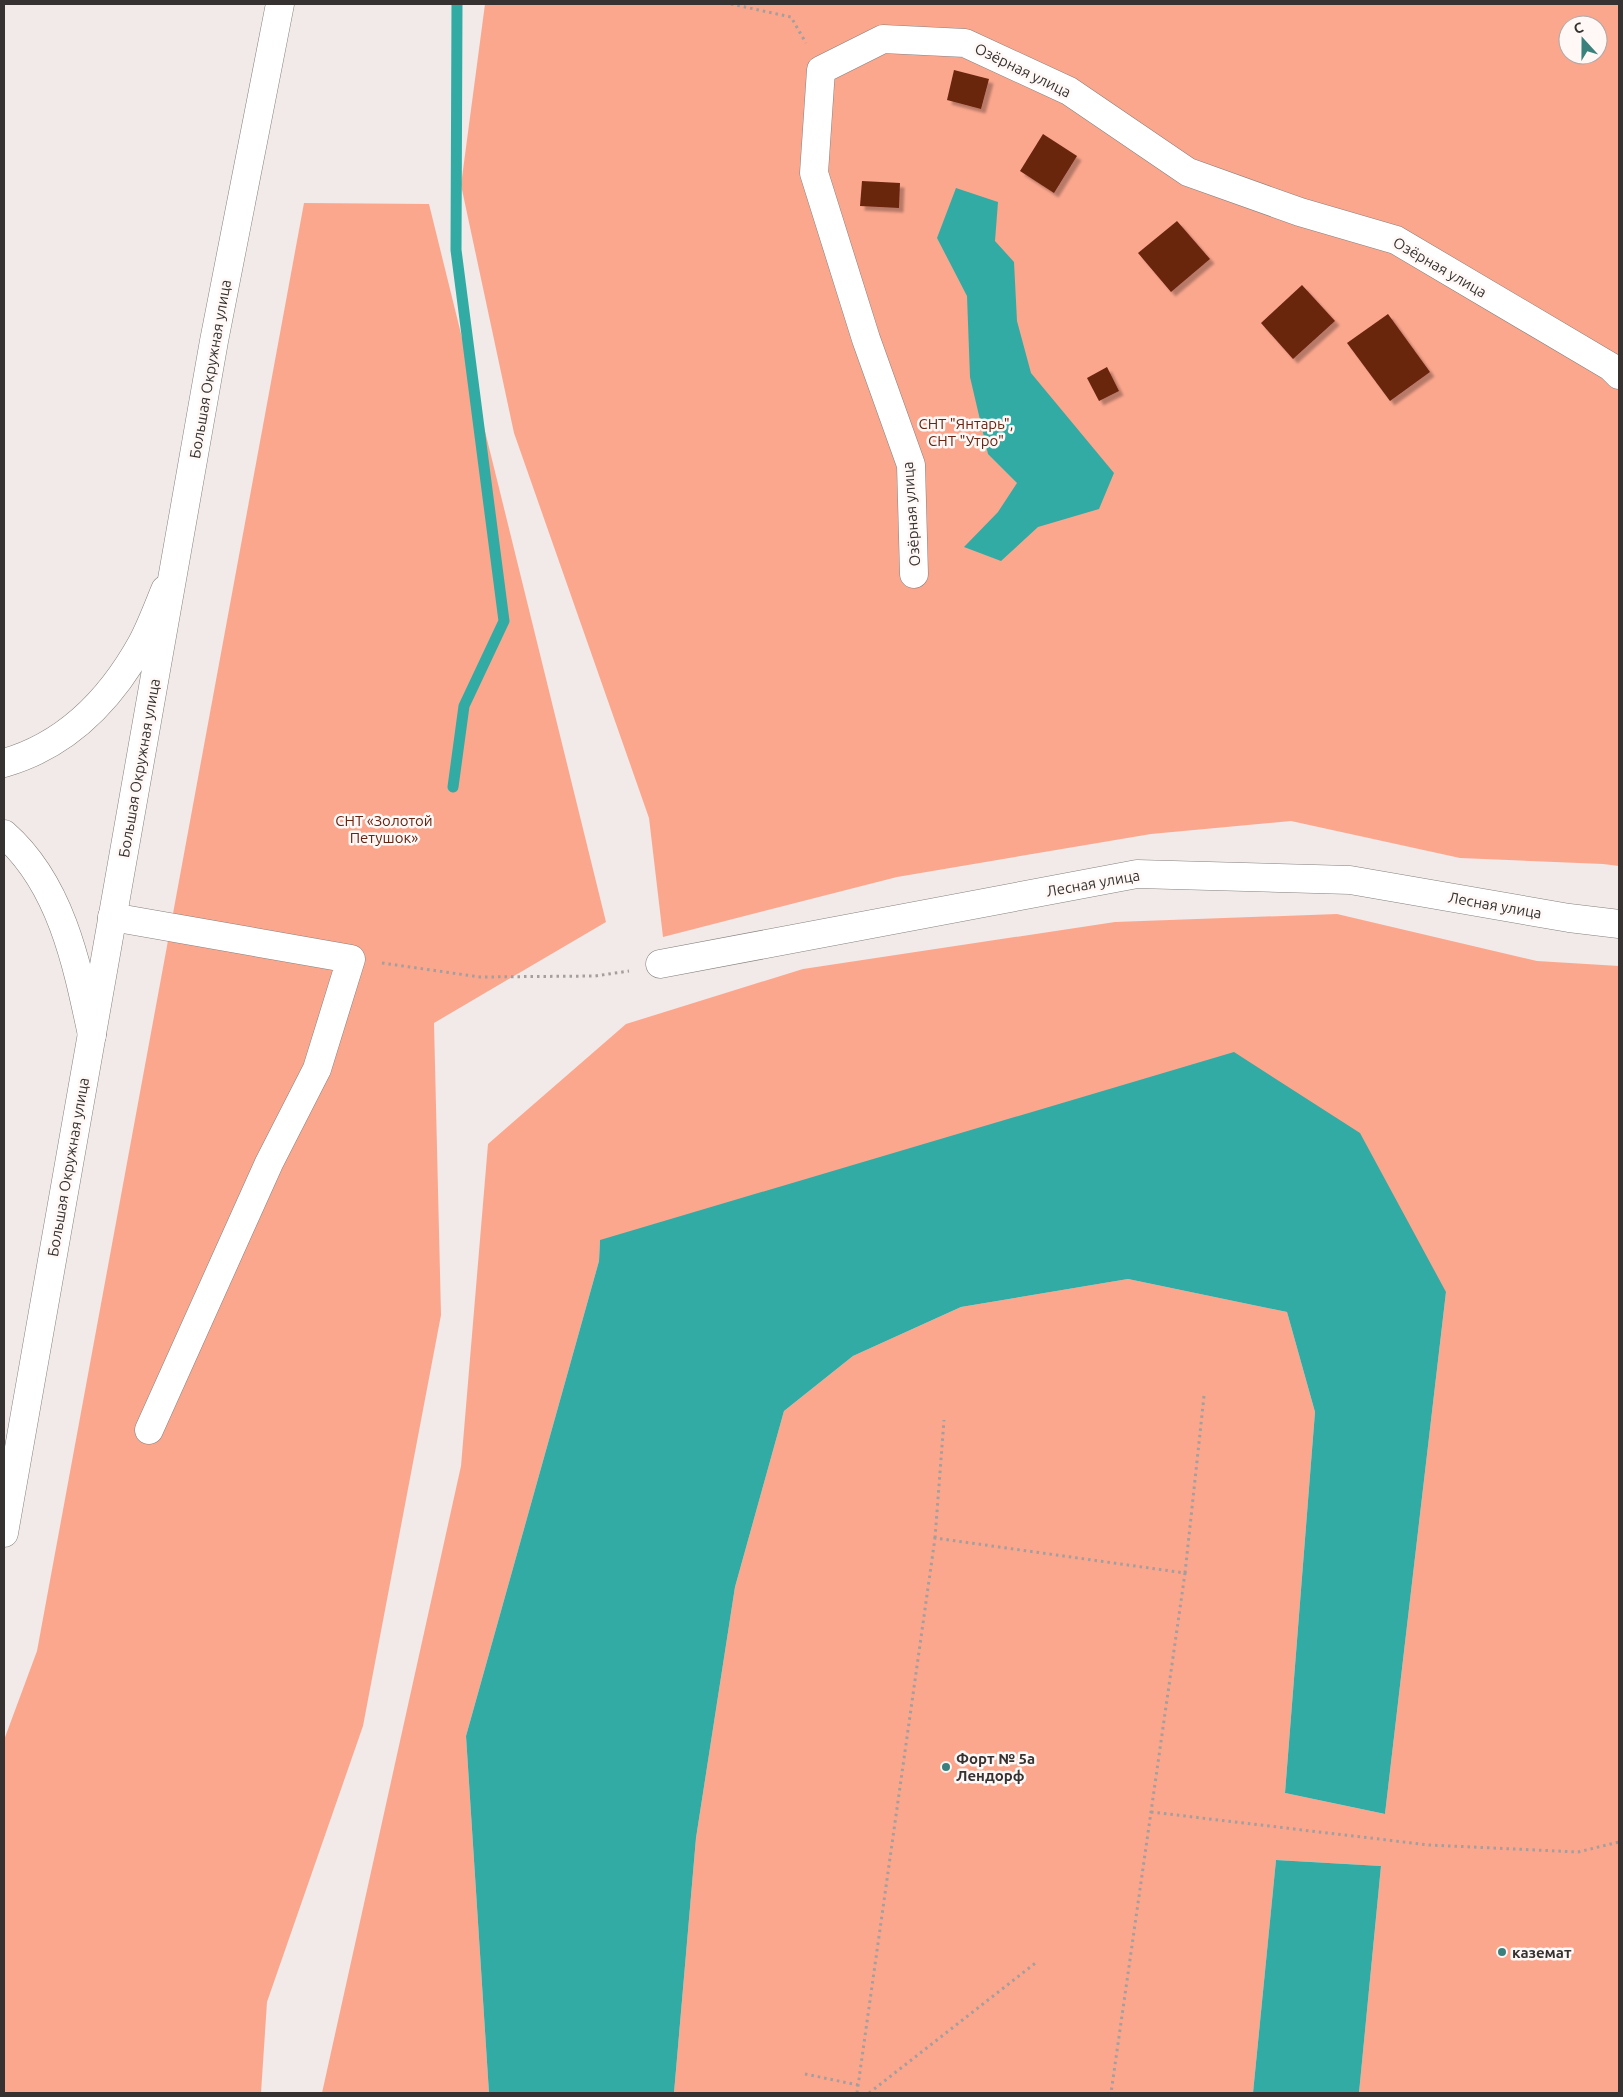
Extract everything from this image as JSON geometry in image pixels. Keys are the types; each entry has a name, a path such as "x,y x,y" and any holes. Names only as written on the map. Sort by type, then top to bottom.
{"main road":[{"name":"Большая Окружная улица","path":"4,1533 214,341 280,4"},
{"name":"Озёрная улица","path":"914,574 911,465 866,339 814,172 821,70 883,38 966,43 1069,91 1188,172 1300,212 1396,240 1611,367 1619,375"},
{"path":"4,764 45,746 92,713 112,689 142,642 175,568"},
{"path":"4,834 31,862 54,902 72,955 92,1035"},
{"name":"Лесная улица","path":"660,964 1137,874 1350,880 1569,918 1619,924"},
{"path":"112,917 351,959 317,1069 269,1163 149,1430"}],"path":[{"path":"731,4 791,17 821,70"},
{"path":"351,959 480,977 595,976 660,964"},
{"path":"1111,2093 1185,1573 1204,1396"},
{"path":"857,2093 935,1538 944,1420"},
{"path":"935,1538 1185,1573"},
{"path":"1151,1812 1429,1845 1578,1852 1619,1842"},
{"path":"869,2093 1038,1961"},
{"path":"805,2074 858,2085"}],"green space":[{"name":"СНТ \"Янтарь\", СНТ \"Утро\"","path":"485,4 1619,4 1619,866 1460,858 1291,821 1151,834 897,877 663,937 649,818 514,433 461,185"},
{"name":"СНТ «Золотой Петушок»","path":"304,203 429,204 606,922 434,1023 441,1315 363,1726 267,2002 261,2093 4,2093 4,1740 37,1651"},
{"path":"1337,914 1537,961 1619,966 1619,2093 1359,2093 1381,1866 1276,1860 1253,2093 674,2093 696,1838 735,1587 784,1411 853,1356 961,1307 1128,1279 1287,1312 1315,1412 1285,1793 1385,1814 1446,1292 600,1240 599,1261 466,1736 489,2093 322,2093 461,1466 488,1144 626,1024 803,969 1115,922"}],"water":[{"path":"956,188 998,202 995,241 1014,262 1017,321 1031,373 1114,473 1099,509 1038,527 1001,561 964,547 998,512 1017,483 988,454 970,377 967,296 937,238"},
{"path":"1234,1052 1360,1133 1446,1292 1385,1814 1285,1793 1315,1412 1287,1312 1128,1279 961,1307 853,1356 784,1411 735,1587 696,1838 674,2093 489,2093 466,1736 599,1261 600,1240"},
{"path":"1276,1860 1381,1866 1359,2093 1253,2093"}],"building":[{"path":"954,70 989,79 981,109 947,100"},
{"path":"1043,134 1077,156 1054,193 1020,171"},
{"path":"862,181 900,183 899,208 860,206"},
{"path":"1177,221 1210,259 1171,292 1138,253"},
{"path":"1302,285 1335,321 1293,359 1261,323"},
{"path":"1388,314 1430,372 1390,401 1347,343"},
{"path":"1107,367 1119,391 1099,401 1087,378"}],"waterway":[{"path":"453,787 464,706 504,621 456,250 457,4"}],"place":[{"name":"Форт № 5а Лендорф","path":"946,1767"},
{"name":"каземат","path":"1502,1952"}]}
